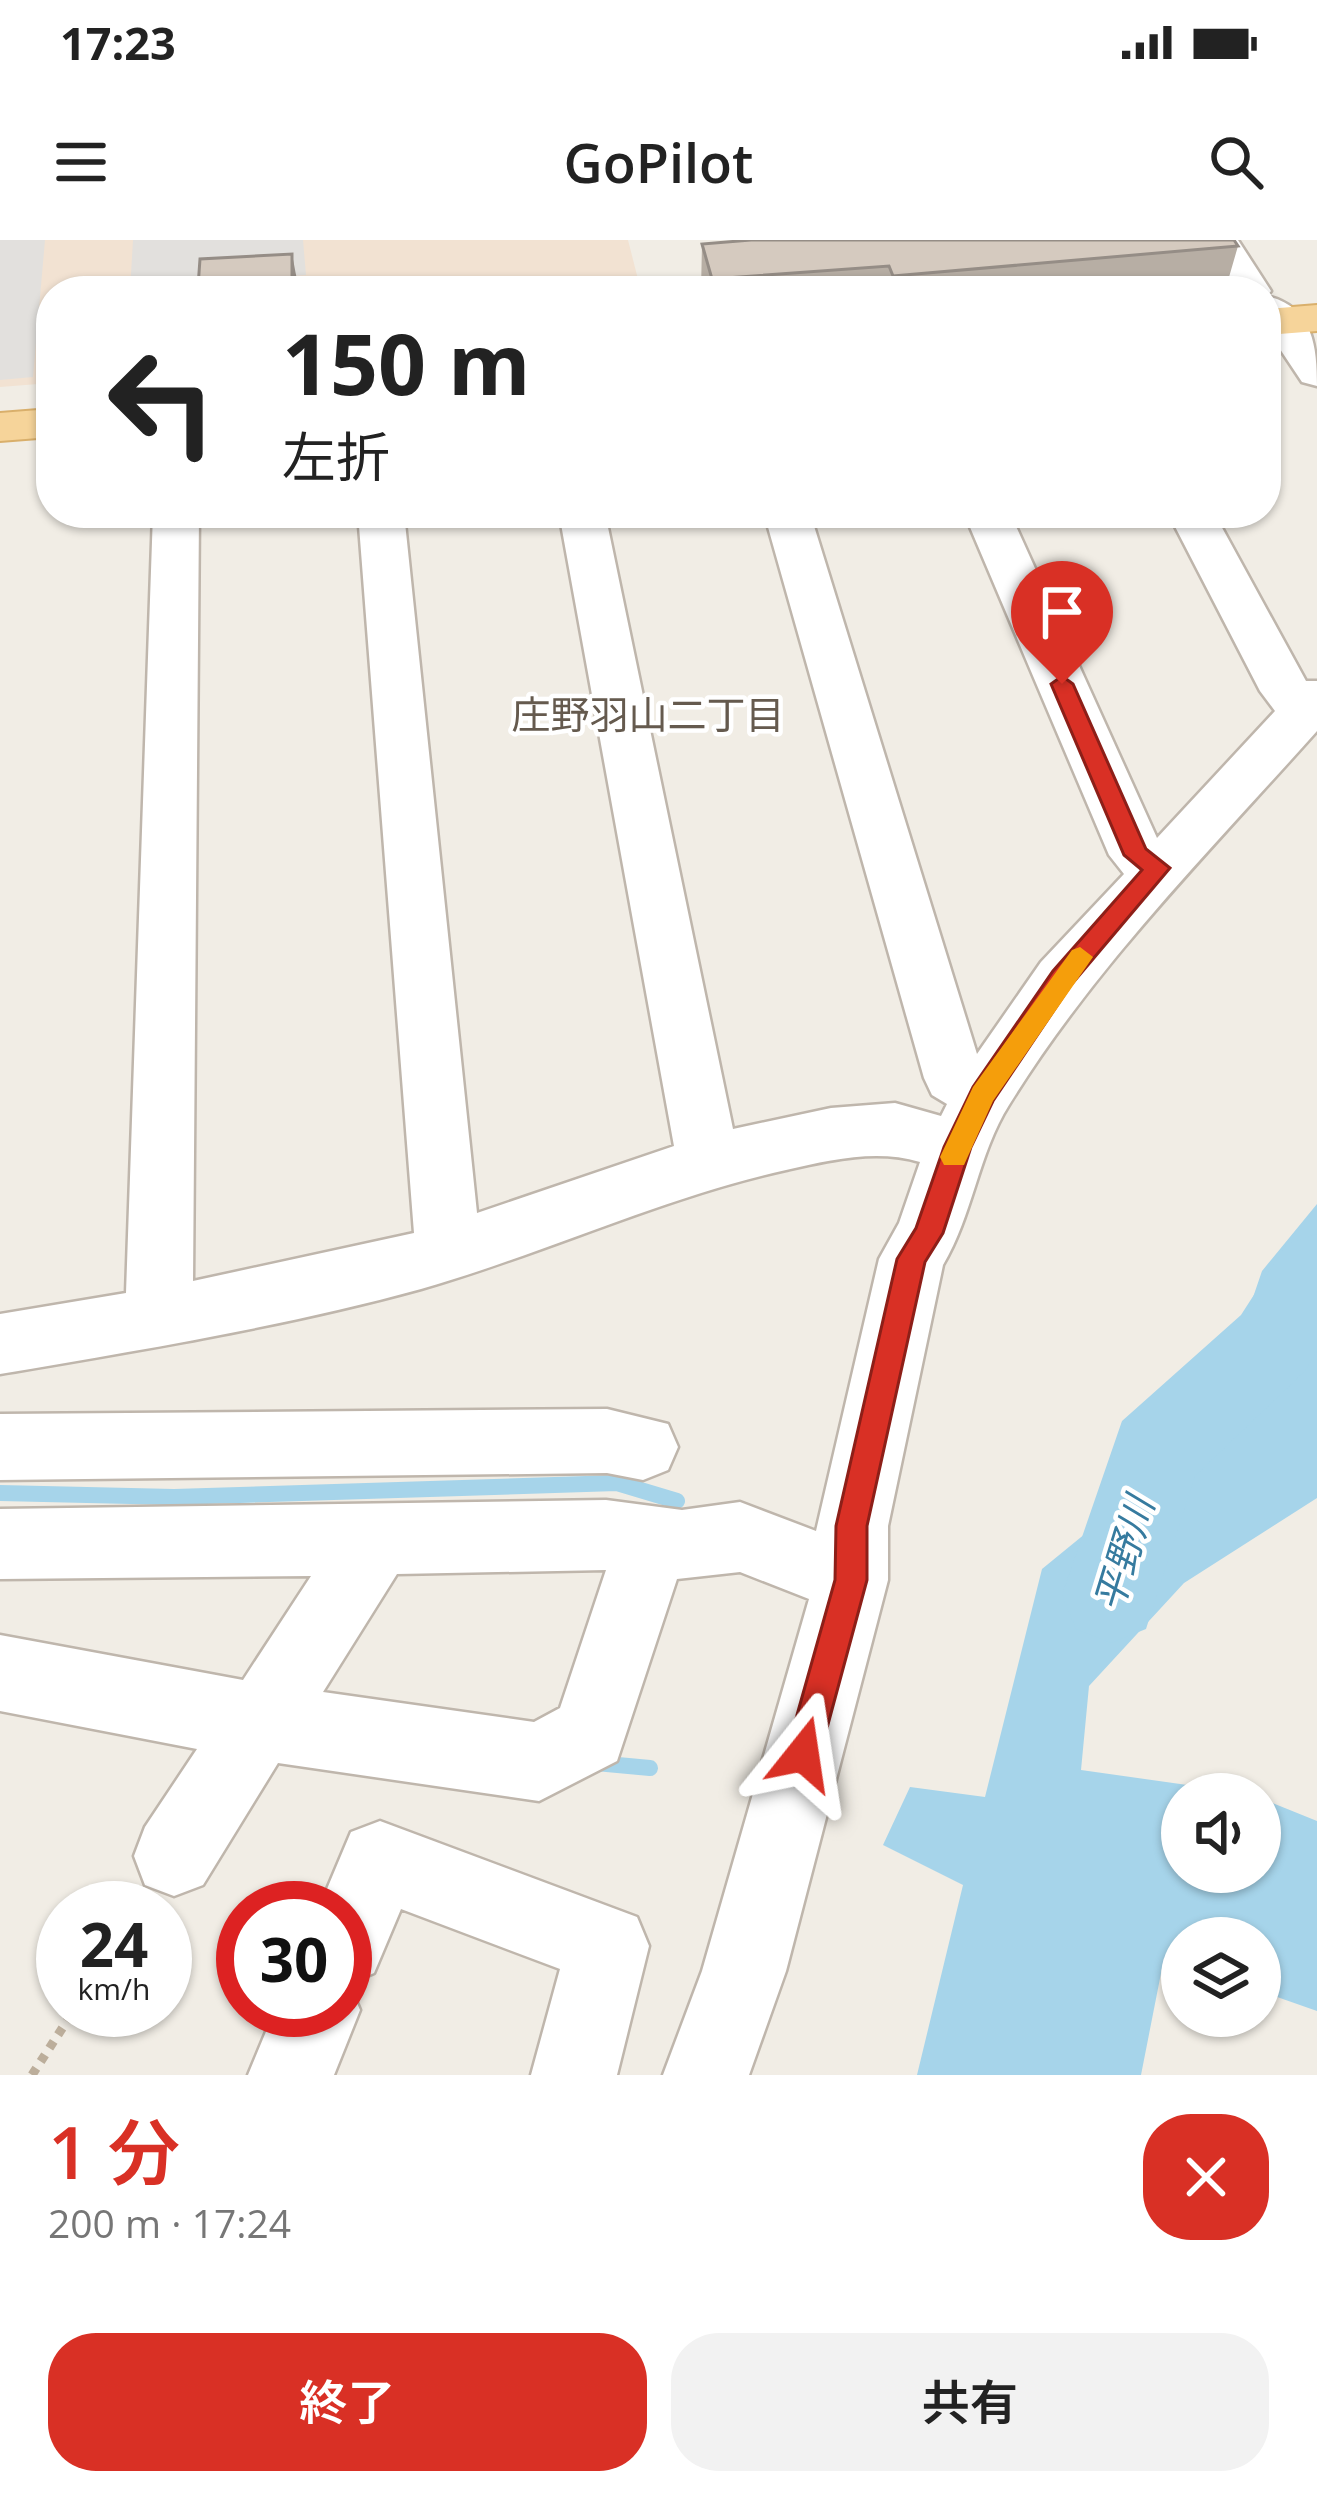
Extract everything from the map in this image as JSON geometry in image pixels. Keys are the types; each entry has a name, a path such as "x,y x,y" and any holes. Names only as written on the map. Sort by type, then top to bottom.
{"main road":[{"path":"0,427 36,424"}],"street":[{"path":"1218,240 1241,276"},
{"path":"1283,317 1317,374"},
{"path":"159,1317 176,528"},
{"path":"382,528 448,1250"},
{"path":"585,528 708,1161"},
{"path":"792,528 970,1121"},
{"path":"994,528 1136,855 1158,868"},
{"path":"706,2075 744,1971 851,1580 852,1526 912,1259 928,1233 970,1121 1062,978 1310,703 1286,692 1199,528"},
{"path":"0,1344 159,1317 422,1260 708,1161 831,1133 970,1121"},
{"path":"0,1447 607,1441 643,1448"},
{"path":"0,1544 606,1534 682,1545 740,1537 851,1580"},
{"path":"174,1856 376,1540"},
{"path":"0,1673 246,1744 539,1762 590,1734 652,1541"},
{"path":"372,1881 380,1861 608,1946 574,2075"},
{"path":"291,2075 307,2037"}],"path":[{"path":"32,2075 57,2037"}],"shaded area":[{"path":"0,240 628,240 637,276 36,276 36,384 0,387"},
{"path":"0,240 45,240 42,276 36,276 33,377 0,380"},
{"path":"133,240 303,240 306,275 131,276"}],"water":[{"path":"1317,1204 1317,1498 1184,1583 1089,1686 1081,1770 1161,1781 1161,1893 1281,1893 1281,1806 1317,1821 1317,2011 1281,1998 1281,1917 1161,1917 1161,1973 1141,2075 917,2075 963,1885 883,1845 910,1787 985,1797 1042,1569 1206,1435 1262,1271"}],"building":[{"path":"751,240 1234,240 1238,246 893,276 889,266 711,276 702,244"},
{"path":"292,254 292,276 199,276 200,259"}],"waterway":[{"name":"平野川","path":"1111,1595 1155,1452 1273,1343 1317,1272"},
{"path":"0,1493 174,1497 617,1483 677,1501"},
{"path":"596,1763 650,1768"}],"slow traffic":[{"path":"954,1157 982,1095 1080,957"}],"district":[{"name":"庄野羽山二丁目","path":"648,715"}],"route":[{"path":"803,1754 851,1580 852,1526 912,1259 928,1233 957,1147 982,1095 1062,978 1158,868 1136,855 1062,684"}]}
